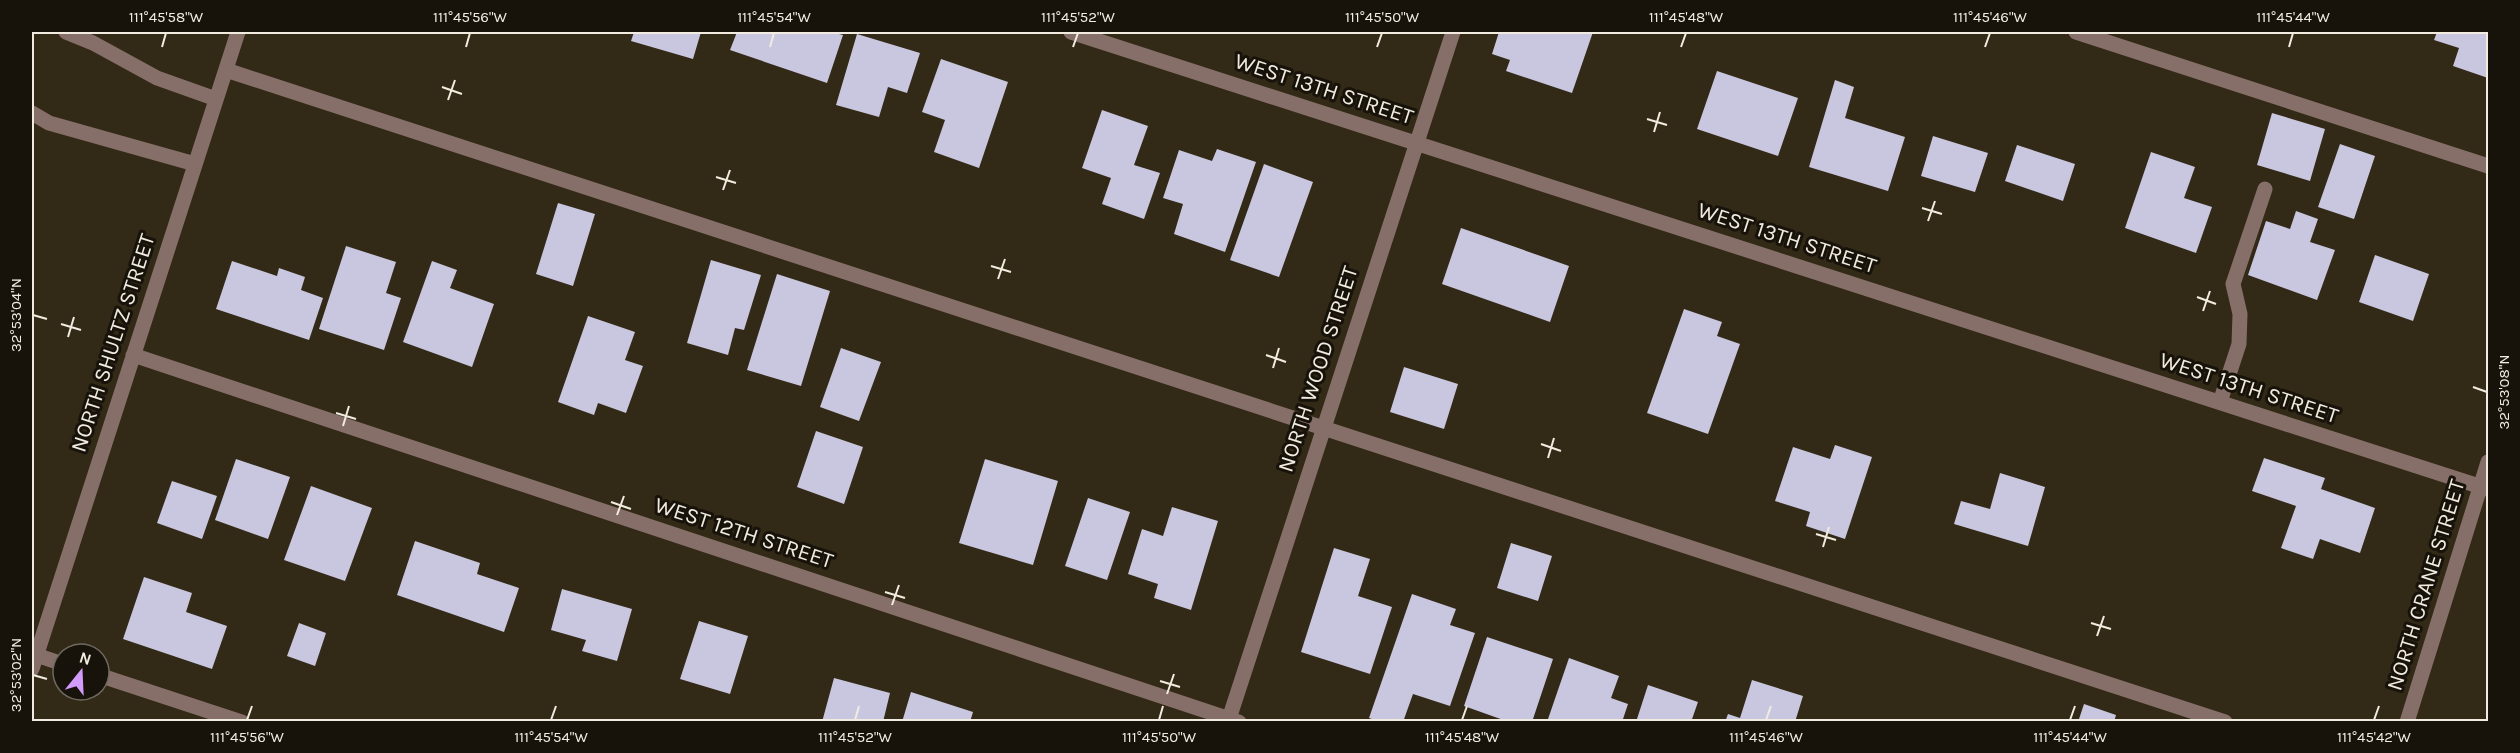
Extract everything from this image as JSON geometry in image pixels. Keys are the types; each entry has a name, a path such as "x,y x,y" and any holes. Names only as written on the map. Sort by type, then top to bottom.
{"street":[{"path":"66,32 92,37 157,78 216,99"},
{"name":"NORTH SHULTZ STREET","path":"34,662 238,32"},
{"name":"WEST 13TH STREET","path":"1071,32 2484,488"},
{"name":"NORTH WOOD STREET","path":"1232,720 1323,427 1453,32"},
{"path":"2076,32 2488,166"},
{"path":"226,70 2225,722"},
{"path":"32,113 49,123 195,164"},
{"path":"2220,402 2239,344 2240,315 2233,284 2265,189"},
{"name":"WEST 12TH STREET","path":"133,355 1232,720"},
{"name":"NORTH CRANE STREET","path":"2407,722 2484,488 2488,462"},
{"path":"34,662 51,663"},
{"path":"111,679 242,722"}],"building":[{"path":"634,32 701,32 693,59 631,41"},
{"path":"737,32 831,32 843,35 827,83 730,50"},
{"path":"1499,32 1593,32 1572,93 1506,71 1510,60 1492,54"},
{"path":"2437,32 2488,32 2488,78 2453,66 2459,48 2434,40"},
{"path":"857,34 920,53 907,93 888,87 879,117 836,105"},
{"path":"941,59 1008,82 979,168 934,152 945,120 922,112"},
{"path":"1717,71 1798,98 1778,156 1697,129"},
{"path":"1835,80 1854,87 1845,118 1905,137 1888,191 1809,167"},
{"path":"1102,110 1148,126 1134,165 1160,173 1144,219 1102,204 1111,178 1082,168"},
{"path":"2272,113 2325,129 2310,181 2257,165"},
{"path":"1933,136 1988,153 1975,192 1921,176"},
{"path":"2340,144 2375,156 2354,219 2318,207"},
{"path":"2017,145 2075,164 2063,201 2005,181"},
{"path":"1217,149 1256,162 1225,252 1174,234 1183,204 1163,198 1179,150 1212,161"},
{"path":"2151,152 2195,167 2184,198 2212,207 2196,253 2125,228"},
{"path":"1264,164 1313,182 1279,277 1230,260"},
{"path":"558,203 595,214 573,286 536,274"},
{"path":"2296,211 2318,219 2310,242 2335,250 2317,300 2248,275 2266,221 2290,229"},
{"path":"1461,228 1569,266 1550,322 1442,284"},
{"path":"346,246 396,262 386,293 401,298 384,350 319,329"},
{"path":"2375,255 2429,274 2413,321 2359,302"},
{"path":"711,260 761,275 744,330 735,328 728,355 687,343"},
{"path":"232,261 277,276 279,268 305,277 301,290 323,298 309,340 216,309"},
{"path":"432,261 457,270 450,288 494,304 472,367 403,342"},
{"path":"777,274 830,291 801,386 747,370"},
{"path":"1684,309 1722,322 1717,336 1740,344 1708,434 1647,413"},
{"path":"588,316 635,332 625,360 643,366 626,413 598,403 594,415 558,402"},
{"path":"841,348 881,362 859,421 820,407"},
{"path":"1404,367 1458,384 1444,429 1390,412"},
{"path":"816,431 863,447 844,504 797,487"},
{"path":"1835,445 1872,457 1845,539 1806,526 1810,512 1775,501 1793,447 1830,459"},
{"path":"2264,458 2325,478 2321,489 2375,508 2360,553 2320,539 2313,559 2281,548 2296,506 2252,491"},
{"path":"236,459 290,477 268,539 215,520"},
{"path":"985,459 1058,481 1033,565 959,543"},
{"path":"2000,473 2045,487 2028,546 1954,524 1961,501 1990,509"},
{"path":"172,481 217,496 202,539 157,523"},
{"path":"311,486 372,508 345,581 284,560"},
{"path":"1088,498 1130,512 1107,580 1065,566"},
{"path":"1172,507 1218,521 1191,610 1154,598 1158,584 1128,574 1142,529 1163,536"},
{"path":"415,541 480,563 477,574 519,588 504,632 397,595"},
{"path":"1511,543 1552,556 1538,601 1497,588"},
{"path":"1334,548 1370,559 1358,596 1392,607 1370,674 1301,652"},
{"path":"144,577 192,593 186,612 227,626 212,669 123,639"},
{"path":"562,589 632,609 617,661 582,651 586,640 551,630"},
{"path":"1412,594 1456,609 1450,625 1475,633 1450,706 1413,694 1403,722 1380,722 1369,718"},
{"path":"699,621 748,636 730,694 680,679"},
{"path":"299,623 326,633 315,666 287,656"},
{"path":"1487,637 1553,659 1532,722 1509,722 1464,706"},
{"path":"1569,658 1619,676 1611,698 1628,704 1622,722 1547,722"},
{"path":"834,678 890,693 883,722 822,722"},
{"path":"1752,680 1803,696 1795,722 1725,722 1728,714 1740,718"},
{"path":"1648,685 1698,702 1691,722 1636,722"},
{"path":"911,692 973,712 970,722 902,722"},
{"path":"2084,704 2116,715 2114,722 2078,722"}]}
